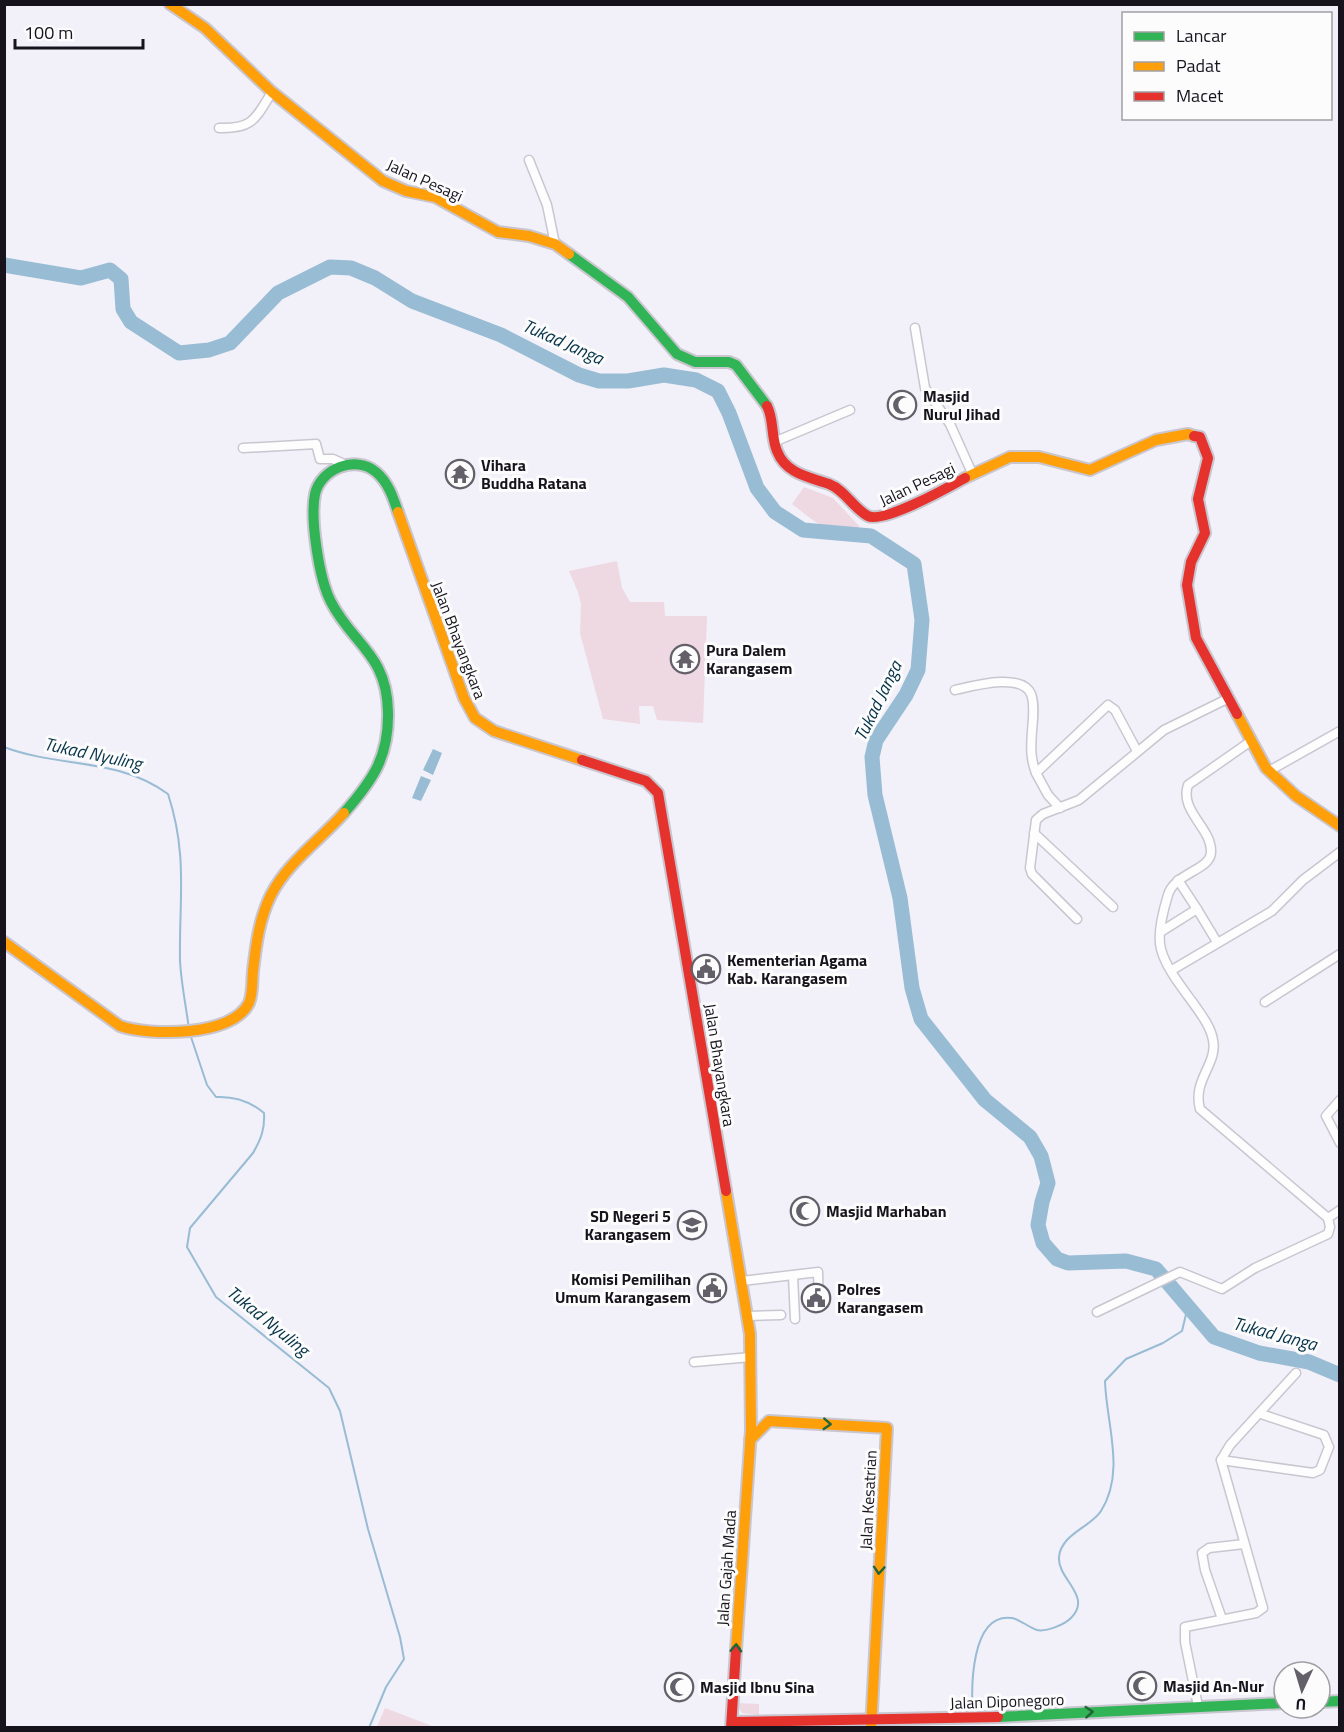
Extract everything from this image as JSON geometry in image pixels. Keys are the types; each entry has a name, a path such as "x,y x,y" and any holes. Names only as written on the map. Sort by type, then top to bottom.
{"street":[{"name":"Jalan Pesagi","path":"170,4 210,32 272,93 333,143 392,186 435,197 498,232 529,236 555,244 628,297 660,337 677,354 695,362 736,365 769,411 777,452 794,473 832,485 860,512 873,518 927,498 994,463 1024,456 1090,470 1101,468 1156,440 1188,434 1200,437 1207,450 1208,459 1198,499 1205,533 1188,570 1188,599 1196,638 1269,771 1296,796 1340,826"},
{"path":"219,128 237,129 248,125 272,93"},
{"path":"529,160 547,205 555,244"},
{"path":"915,328 925,388 950,424 972,473"},
{"path":"774,442 850,410"},
{"path":"243,448 316,444 320,459 333,459 346,465"},
{"path":"4,942 130,1031 151,1035 179,1032 226,1021 241,1013 249,1002 259,926 274,888 374,777 384,753 387,710 385,682 377,662 329,598 316,531 314,502 317,489 326,476 346,465"},
{"name":"Jalan Bhayangkara","path":"346,465 371,466 385,479 445,648 475,718 494,731 630,775 646,781 657,790 748,1316 751,1411"},
{"path":"955,690 1000,682 1022,684 1027,688 1032,702 1030,753 1036,773 1060,808"},
{"path":"1077,920 1032,874 1030,868 1038,818 1079,800 1137,751 1184,718 1229,698"},
{"path":"1036,773 1108,705 1113,707 1137,751"},
{"path":"1269,771 1340,731"},
{"path":"1097,1312 1169,1277 1184,1273 1216,1288 1227,1288 1255,1268 1328,1234 1330,1227 1328,1218 1200,1109 1198,1090 1212,1055 1213,1041 1206,1022 1161,949 1168,894 1178,880 1206,863 1211,855 1211,846 1190,807 1186,794 1188,785 1251,741"},
{"path":"1034,833 1113,907"},
{"path":"1172,970 1272,911 1302,880 1340,852"},
{"path":"1178,880 1217,942"},
{"path":"1162,931 1197,909"},
{"path":"1265,1002 1340,954"},
{"path":"1340,1100 1326,1116 1340,1143"},
{"path":"1328,1218 1340,1210"},
{"path":"742,1281 818,1272 819,1306"},
{"path":"793,1275 795,1319"},
{"path":"748,1316 782,1315"},
{"path":"694,1362 751,1357"},
{"path":"1198,1706 1184,1631 1187,1625 1256,1613 1263,1608 1221,1460 1230,1445 1261,1414 1296,1373"},
{"path":"750,1440 769,1421 751,1411"},
{"name":"Jalan Gajah Mada","path":"731,1725 751,1411"},
{"path":"1221,1460 1313,1473 1320,1470 1329,1446 1324,1435 1261,1414"},
{"name":"Jalan Kesatrian","path":"769,1421 887,1428 871,1723"},
{"path":"1222,1619 1205,1570 1202,1553 1209,1548 1244,1544"},
{"name":"Jalan Diponegoro","path":"731,1725 871,1723 1272,1703"}],"shaded area":[{"path":"804,487 833,498 860,527 840,531 823,526 808,517 792,504"},
{"path":"617,561 622,588 630,602 664,602 665,616 707,616 703,723 657,720 653,706 639,706 640,724 603,719 580,633 581,604 569,571"},
{"path":"736,1703 759,1704 759,1715 742,1713"},
{"path":"385,1708 432,1726 433,1727 377,1727"}],"water":[{"path":"433,749 442,753 433,775 423,770"},
{"path":"421,776 431,780 421,801 412,798"}],"waterway":[{"name":"Tukad Janga","path":"4,265 81,278 110,270 121,279 123,309 131,322 179,353 209,350 230,343 278,293 330,267 351,268 375,278 412,301 501,335 579,375 599,381 628,381 664,375 696,380 718,391 729,413 757,488 775,512 803,530 871,536 914,564 922,620 918,670 906,695 876,740 872,757 875,795 900,898 912,988 921,1019 985,1100 1030,1137 1041,1156 1048,1183 1038,1225 1043,1243 1057,1259 1068,1263 1126,1261 1156,1269 1214,1337 1259,1353 1309,1362 1340,1375"},
{"name":"Tukad Nyuling","path":"4,747 25,754 109,768 149,782 168,794 180,857 180,960 189,1029"},
{"name":"Tukad Nyuling","path":"190,1034 207,1085 216,1097 236,1099 254,1106 264,1113 264,1124 253,1153 190,1228 187,1247 216,1297 329,1388 340,1411 368,1529 400,1637 404,1659 386,1687 369,1728"},
{"path":"973,1716 973,1672 976,1655 988,1627 998,1619 1012,1618 1037,1630 1045,1630 1064,1623 1077,1610 1076,1595 1063,1573 1059,1557 1065,1542 1096,1517 1108,1496 1114,1464 1105,1381 1126,1359 1163,1343 1182,1331 1188,1306"}],"traffic: fast":[{"path":"569,254 628,297 677,354 695,362 729,362 736,365 767,406"},
{"path":"344,813 363,790 377,767 386,742 388,712 382,676 367,651 340,617 327,592 319,564 315,533 315,494 324,477 332,471 340,467 359,465 368,467 384,480 398,512"},
{"path":"1332,1701 1340,1701"},
{"path":"998,1717 1272,1704"}],"traffic: slow":[{"path":"170,4 205,28 272,92 383,181 406,191 435,197 498,232 529,236 555,244 569,254"},
{"path":"965,478 1010,457 1039,457 1090,470 1156,440 1188,434 1194,436"},
{"path":"398,512 464,698 475,718 494,731 582,760"},
{"path":"1237,714 1266,768 1296,796 1340,826"},
{"path":"4,942 120,1026 170,1032 209,1028 226,1022 240,1014 249,1003 259,932 271,895 286,872 344,813"},
{"path":"726,1191 750,1334 751,1430 736,1650"},
{"path":"750,1440 769,1421 887,1428 871,1728"}],"traffic: jam":[{"path":"767,406 775,446 786,465 799,474 835,487 868,516 876,517 901,510 965,478"},
{"path":"1194,436 1200,437 1208,458 1198,499 1205,533 1191,562 1187,585 1196,638 1237,714"},
{"path":"582,760 646,781 658,793 726,1191"},
{"path":"731,1728 736,1650"},
{"path":"732,1722 998,1717"}],"place":[{"name":"Masjid Nurul Jihad","path":"902,405"},
{"name":"Vihara Buddha Ratana","path":"460,474"},
{"name":"Pura Dalem Karangasem","path":"685,659"},
{"name":"Kementerian Agama Kab. Karangasem","path":"706,969"},
{"name":"Masjid Marhaban","path":"805,1211"},
{"name":"SD Negeri 5 Karangasem","path":"692,1225"},
{"name":"Komisi Pemilihan Umum Karangasem","path":"712,1288"},
{"name":"Polres Karangasem","path":"816,1298"},
{"name":"Masjid An-Nur","path":"1142,1686"},
{"name":"Masjid Ibnu Sina","path":"679,1687"}]}
